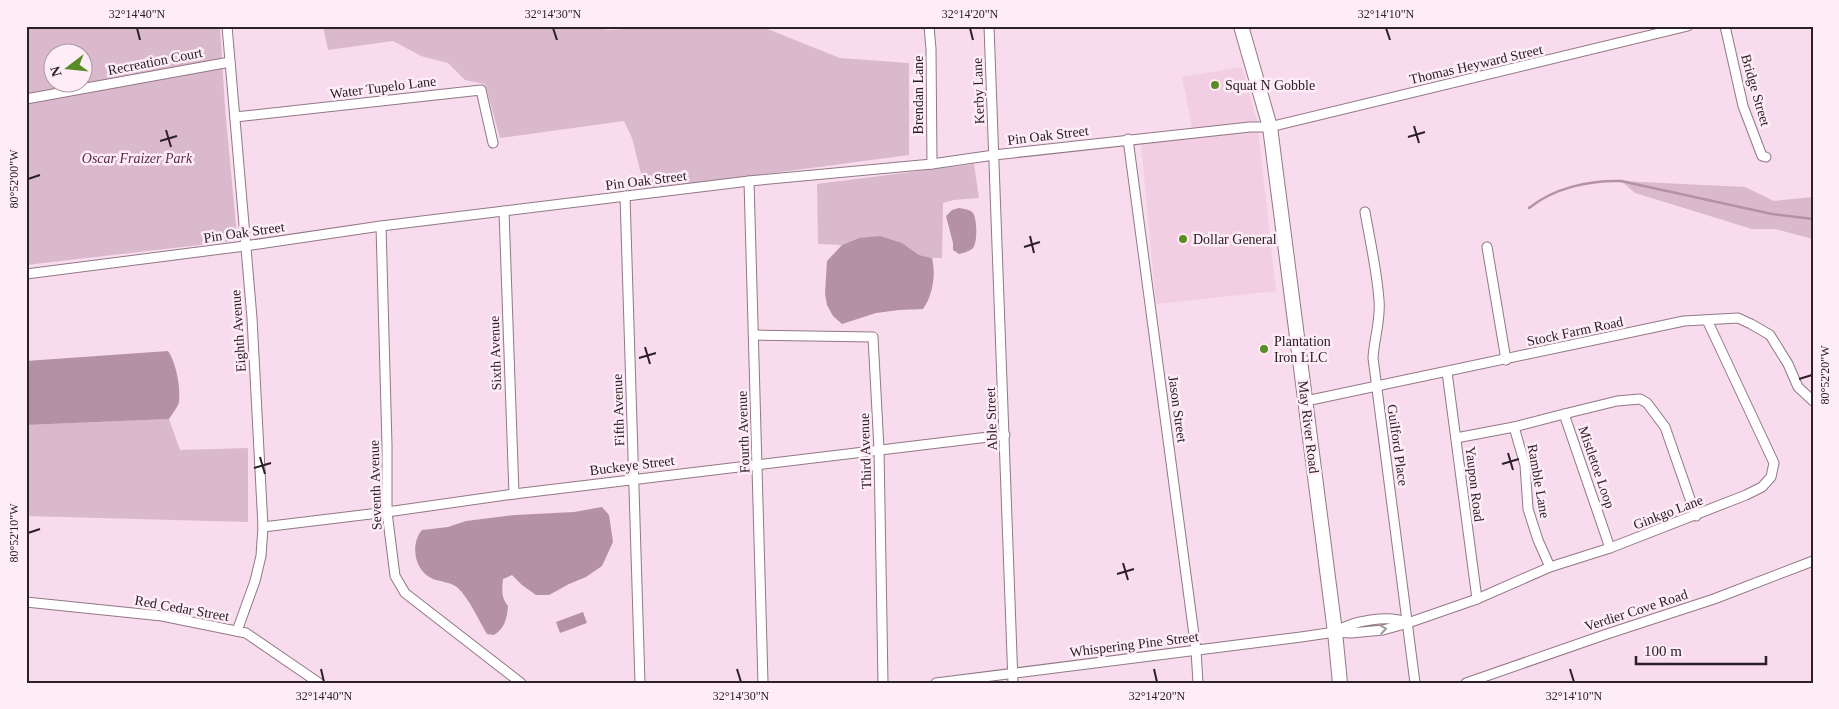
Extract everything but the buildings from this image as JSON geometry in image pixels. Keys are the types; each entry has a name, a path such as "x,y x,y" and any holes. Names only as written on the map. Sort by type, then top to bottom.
{"main road":[{"name":"May River Road","path":"1241,26 1270,127 1340,683"}],"street":[{"name":"Eighth Avenue","path":"228,26 252,318 263,527 261,556 255,581 237,632"},
{"name":"Brendan Lane","path":"928,26 931,49 932,164"},
{"name":"Kerby Lane","path":"989,26 994,155"},
{"name":"Thomas Heyward Street","path":"1270,127 1688,26"},
{"name":"Bridge Street","path":"1725,26 1743,106 1762,156 1766,157"},
{"name":"Recreation Court","path":"26,99 230,62"},
{"name":"Water Tupelo Lane","path":"235,117 481,90 493,143"},
{"name":"Pin Oak Street","path":"26,274 245,246 381,226 749,181 932,164 1128,139 1250,127 1270,127"},
{"name":"Jason Street","path":"1128,139 1196,650 1198,683"},
{"name":"Able Street","path":"994,155 1013,678"},
{"name":"Fourth Avenue","path":"749,181 763,683"},
{"name":"Fifth Avenue","path":"625,196 640,683"},
{"name":"Sixth Avenue","path":"504,211 514,494"},
{"name":"Guilford Place","path":"1365,212 1379,301 1372,358 1415,683"},
{"name":"Seventh Avenue","path":"381,226 387,512 396,576 405,593 521,683"},
{"path":"1487,247 1506,360"},
{"name":"Stock Farm Road","path":"1306,401 1684,321 1738,318 1770,335 1788,364 1798,387 1813,401"},
{"name":"Ginkgo Lane","path":"1335,632 1351,633 1383,630 1477,599 1550,567 1610,548 1696,516 1762,488 1771,477 1774,463 1707,320"},
{"name":"Third Avenue","path":"754,335 873,337 879,449 883,683"},
{"name":"Yaupon Road","path":"1447,372 1477,599"},
{"path":"1564,414 1618,401 1640,399 1647,403 1665,427 1696,516"},
{"name":"Mistletoe Loop","path":"1456,438 1514,427 1564,414 1610,548"},
{"name":"Ramble Lane","path":"1514,427 1525,464 1528,509 1538,540 1550,567"},
{"name":"Buckeye Street","path":"263,527 514,494 1005,434"},
{"name":"Verdier Cove Road","path":"1466,683 1714,599 1813,561"},
{"name":"Red Cedar Street","path":"26,602 162,616 246,633 319,683"},
{"name":"Whispering Pine Street","path":"936,683 1013,678 1196,650 1335,632"}],"shaded area":[{"path":"1242,67 1257,121 1276,291 1156,304 1141,144 1194,137 1182,77"},
{"path":"959,208 973,213 976,241 973,248 959,254 953,250 946,216 952,210"},
{"path":"880,236 902,243 919,255 932,258 934,278 929,298 923,309 876,313 842,324 833,316 827,305 825,294 827,261 842,245 859,238"},
{"path":"168,351 176,368 179,383 178,404 169,419 26,425 26,361"},
{"path":"602,507 609,515 613,542 602,566 586,577 549,595 536,595 512,575 503,579 504,600 508,606 507,615 503,626 494,635 487,634 470,604 458,588 449,583 433,579 418,564 415,550 418,536 422,530 448,527 466,521 515,515 574,512"},
{"path":"583,612 587,623 560,633 556,622"}],"green space":[{"name":"Oscar Fraizer Park","path":"26,26 220,26 225,108 237,236 234,241 26,265"},
{"path":"323,26 590,26 609,30 666,26 760,26 840,58 909,63 909,155 645,190 632,138 624,121 500,138 485,84 465,80 448,63 421,56 393,41 328,50"},
{"path":"974,164 979,198 943,203 942,258 919,255 902,243 859,238 842,245 818,244 817,184"},
{"path":"1621,181 1745,187 1774,201 1813,197 1813,239 1775,229 1752,229 1635,193"},
{"path":"169,419 180,450 248,448 248,522 26,516 26,425"}],"waterway":[{"path":"1529,208 1549,195 1561,190 1597,182 1621,181 1772,214 1813,219"}],"place":[{"name":"Squat N Gobble","path":"1215,85"},
{"name":"Dollar General","path":"1183,239"},
{"name":"Plantation Iron LLC","path":"1264,349"}]}
